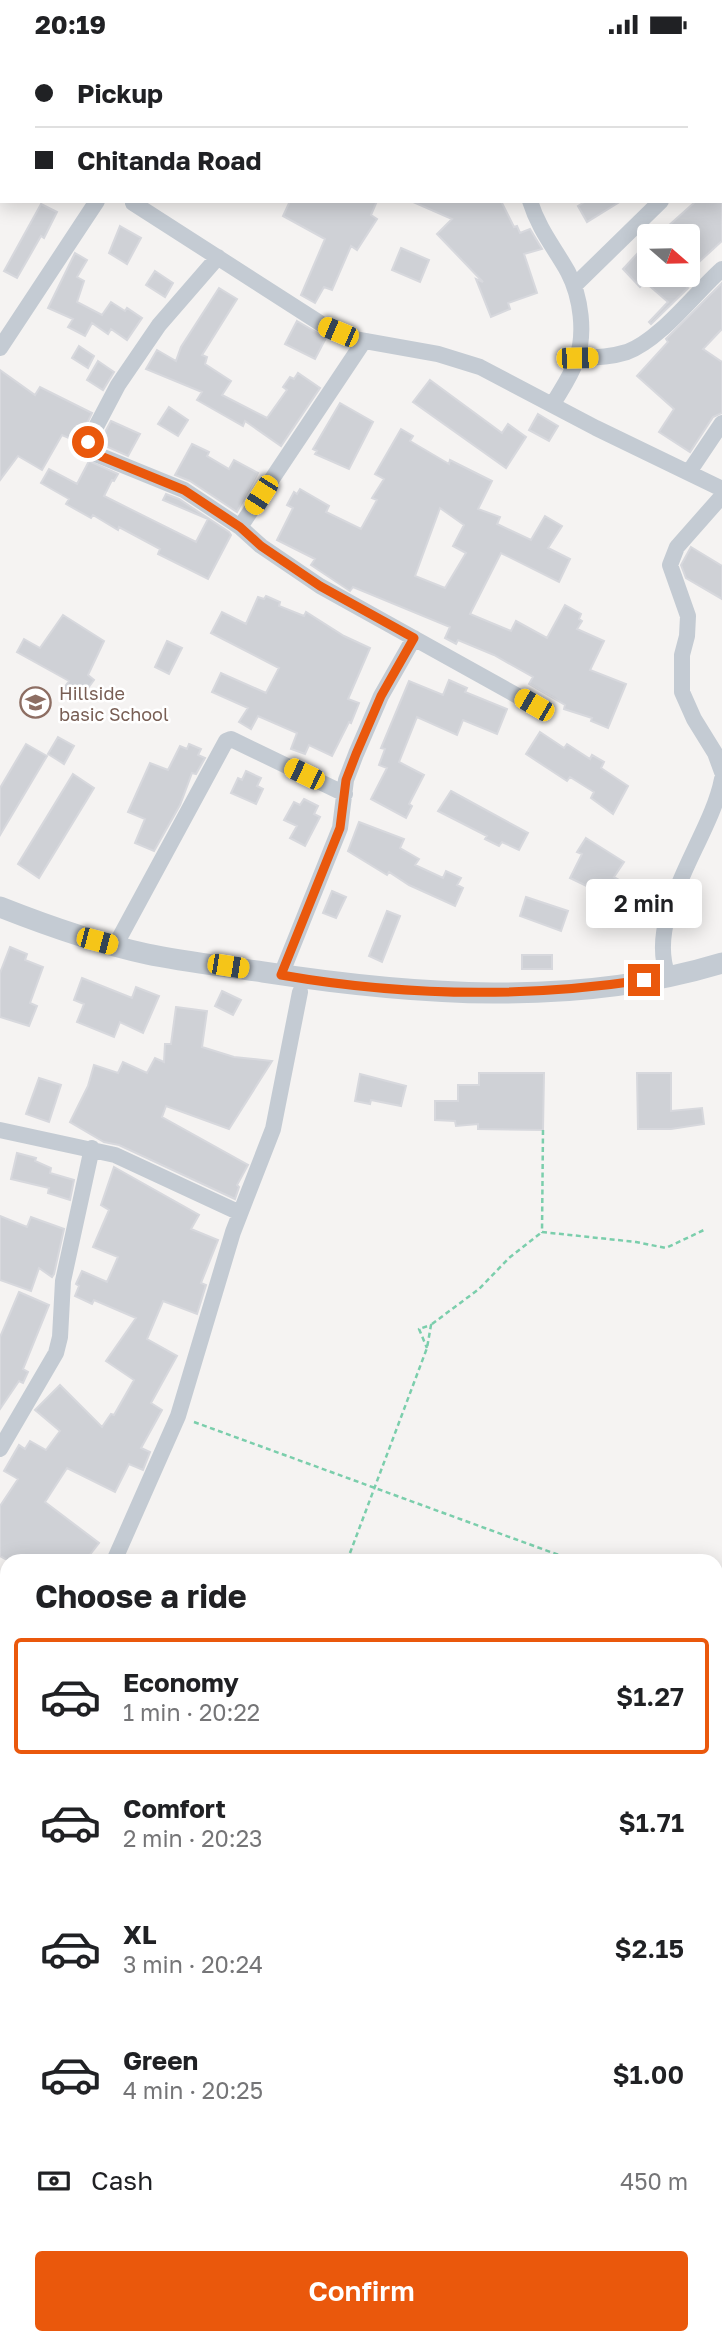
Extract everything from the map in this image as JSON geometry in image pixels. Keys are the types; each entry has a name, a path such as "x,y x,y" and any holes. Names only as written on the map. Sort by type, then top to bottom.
{"street":[{"path":"0,348 96,203"},
{"path":"134,203 323,325 364,341 438,354 480,367 596,428 722,489"},
{"path":"531,203 547,241 574,286 579,300 580,344 577,358 553,404"},
{"path":"574,286 659,203"},
{"path":"218,257 159,325 118,385 88,442 88,447 98,455 184,490 320,586 534,705"},
{"path":"577,358 600,358 628,352 644,342 722,269"},
{"path":"240,527 364,341"},
{"path":"688,472 722,423"},
{"path":"722,496 677,547 670,565 688,616 687,636 681,655 682,692 694,719 715,753 722,772"},
{"path":"281,975 340,828 346,780 381,696 414,638"},
{"path":"115,946 226,741 231,739 345,793"},
{"path":"668,976 664,966 663,945 668,917 682,873 712,811 722,779"},
{"path":"0,907 60,931 148,954 281,975 424,990 505,993 597,987 722,964"},
{"path":"117,1554 178,1416 240,1213 273,1129 300,992"},
{"path":"0,1130 92,1149 147,1168 199,1196 240,1213"},
{"path":"0,1449 56,1353 71,1239 92,1149"}],"path":[{"path":"542,1232 543,1130"},
{"path":"427,1348 419,1329 431,1325 479,1289 509,1258 542,1232 636,1242 666,1248 706,1229"},
{"path":"350,1554 427,1348 431,1325"},
{"path":"178,1416 377,1486 556,1554"}],"building":[{"path":"289,203 376,203 371,215 377,219 357,250 351,246 332,290 324,287 315,303 301,295 325,239 283,216"},
{"path":"416,203 502,203 514,227 517,226 520,233 530,229 542,249 524,254 537,293 508,303 510,309 491,317 476,279 483,282 437,234 452,219"},
{"path":"583,203 618,203 587,222 578,206"},
{"path":"694,203 722,203 722,241 700,261 700,224 670,224"},
{"path":"41,204 57,212 44,238 41,236 17,278 4,271"},
{"path":"120,226 141,238 127,264 109,253"},
{"path":"401,248 429,260 420,282 392,270"},
{"path":"75,253 87,260 77,277 84,281 77,302 102,315 111,302 142,318 127,340 111,329 108,334 92,323 85,336 68,327 73,319 48,308"},
{"path":"637,254 637,284 623,269"},
{"path":"155,271 173,283 165,297 146,285"},
{"path":"722,283 722,329 703,349 722,362 722,413 713,417 690,452 659,432 674,409 637,376 668,342 666,339"},
{"path":"651,287 688,288 651,324 649,322 668,302"},
{"path":"219,288 237,299 202,355 207,357 205,364 231,381 222,395 267,418 287,390 283,387 290,377 294,379 298,373 320,388 281,446 245,421 243,426 197,400 202,392 146,369 157,350 176,361 181,347"},
{"path":"297,321 326,338 315,359 285,344"},
{"path":"79,346 94,356 88,368 72,358"},
{"path":"98,361 114,372 103,390 87,380"},
{"path":"0,370 35,395 40,387 92,413 78,442 62,435 42,470 18,456 0,480"},
{"path":"430,380 502,433 508,424 526,437 506,468 413,402"},
{"path":"340,403 373,422 349,469 315,454 317,451 313,449"},
{"path":"169,407 188,420 178,436 158,424"},
{"path":"538,414 558,426 549,441 529,430"},
{"path":"111,421 140,434 128,456 99,443"},
{"path":"401,429 413,436 410,441 449,464 450,460 492,481 478,509 500,517 497,524 531,540 545,516 562,526 548,548 570,559 559,582 501,553 470,614 511,631 516,621 547,638 565,605 581,614 579,619 582,621 577,629 604,641 590,670 626,684 608,728 591,721 592,718 564,709 565,705 529,684 533,677 494,655 458,640 456,644 445,638 450,627 353,587 350,591 311,565 315,559 277,540 293,508 287,505 294,492 297,494 300,489 329,506 326,512 361,529 377,500 372,498 384,479 375,474","holes":["440,508 464,525 453,546 466,553 445,588 415,576"]},
{"path":"192,444 209,452 207,456 229,469 234,460 258,473 237,512 190,481 175,475"},
{"path":"89,461 118,474 104,496 196,542 208,519 163,500 166,494 179,499 229,532 231,535 208,579 158,554 160,549 119,527 118,530 93,515 91,518 66,504 69,499 41,483 49,469 77,484"},
{"path":"691,547 722,566 722,599 686,578 681,565"},
{"path":"266,596 280,602 279,606 304,616 306,612 344,636 370,648 348,699 359,703 332,756 309,745 305,754 291,749 297,733 258,716 251,729 239,722 248,708 212,692 221,673 266,693 279,668 211,633 222,612 246,624 258,597 264,599"},
{"path":"63,615 104,641 88,675 94,680 80,699 64,688 69,681 17,652 24,639 40,648"},
{"path":"167,641 182,648 169,674 155,667"},
{"path":"449,680 467,688 465,692 507,709 497,734 463,720 457,735 417,717 399,762 424,775 409,804 412,806 406,818 371,799 387,768 379,765 385,749 381,748 409,681 443,695"},
{"path":"540,732 564,748 567,744 590,759 592,755 604,762 601,768 628,786 613,814 591,798 594,792 570,777 567,781 526,754"},
{"path":"58,737 74,746 64,764 48,754"},
{"path":"26,744 47,756 0,835 0,788"},
{"path":"189,744 201,749 198,755 205,758 196,774 192,773 180,805 154,851 135,843 145,819 128,812 150,763 168,770 180,746 187,749"},
{"path":"246,771 261,778 257,786 263,789 256,804 231,793 238,778 242,780"},
{"path":"73,774 94,788 39,878 18,864"},
{"path":"451,791 528,833 519,850 502,842 499,846 485,839 487,836 438,811"},
{"path":"304,799 318,806 314,814 320,817 305,846 290,838 297,826 284,820 294,802 300,805"},
{"path":"359,822 404,839 400,848 419,859 415,865 443,878 446,871 461,878 457,885 463,888 455,906 409,885 389,872 387,875 348,851"},
{"path":"586,838 624,862 614,877 619,880 607,904 594,898 597,891 570,878 582,854 577,852"},
{"path":"332,891 346,897 336,918 323,913"},
{"path":"526,897 568,911 561,931 520,916"},
{"path":"387,911 400,916 382,962 369,956"},
{"path":"10,947 27,954 25,960 43,967 30,1003 37,1006 29,1026 0,1017 0,973"},
{"path":"522,955 552,955 552,969 522,969"},
{"path":"82,978 132,998 136,987 159,996 143,1033 120,1022 114,1037 77,1022 84,1004 74,1000"},
{"path":"222,991 241,1000 233,1015 215,1006"},
{"path":"176,1007 207,1011 202,1047 234,1057 272,1061 229,1129 166,1106 162,1117 248,1165 237,1185 239,1187 235,1199 119,1145 104,1142 70,1122 88,1086 94,1065 118,1073 123,1062 147,1073 155,1058 164,1062 165,1044 171,1044"},
{"path":"479,1073 544,1073 543,1130 478,1129 478,1124 456,1126 455,1121 435,1120 435,1101 458,1101 458,1085 479,1085"},
{"path":"637,1073 671,1073 671,1111 702,1108 704,1124 671,1129 638,1129"},
{"path":"360,1074 406,1086 401,1106 371,1100 370,1104 355,1101"},
{"path":"39,1078 61,1085 49,1122 26,1114"},
{"path":"17,1153 36,1158 35,1161 51,1168 50,1173 74,1180 70,1200 48,1193 49,1188 11,1179"},
{"path":"114,1167 199,1215 191,1229 218,1240 201,1283 206,1285 197,1314 163,1301 147,1339 177,1356 151,1403 162,1410 141,1448 150,1452 143,1470 129,1464 115,1492 67,1468 45,1502 99,1543 90,1554 0,1554 0,1506 18,1479 4,1471 19,1445 25,1449 30,1441 46,1450 60,1431 35,1410 60,1385 102,1427 111,1414 114,1415 134,1380 106,1361 136,1318 94,1300 92,1304 75,1296 79,1286 76,1284 82,1271 107,1282 118,1257 93,1247 109,1210 101,1205"},
{"path":"0,1216 27,1227 31,1217 64,1229 54,1274 52,1277 39,1268 31,1291 0,1280"},
{"path":"19,1292 49,1305 23,1369 28,1372 23,1383 19,1381 0,1409 0,1337"}],"place":[{"name":"Hillside basic School","path":"36,703"}],"route":[{"path":"88,442 88,447 98,455 184,490 320,586 414,638 381,696 356,754 346,780 340,828 281,975 424,990 505,993 597,987 644,980"}]}
